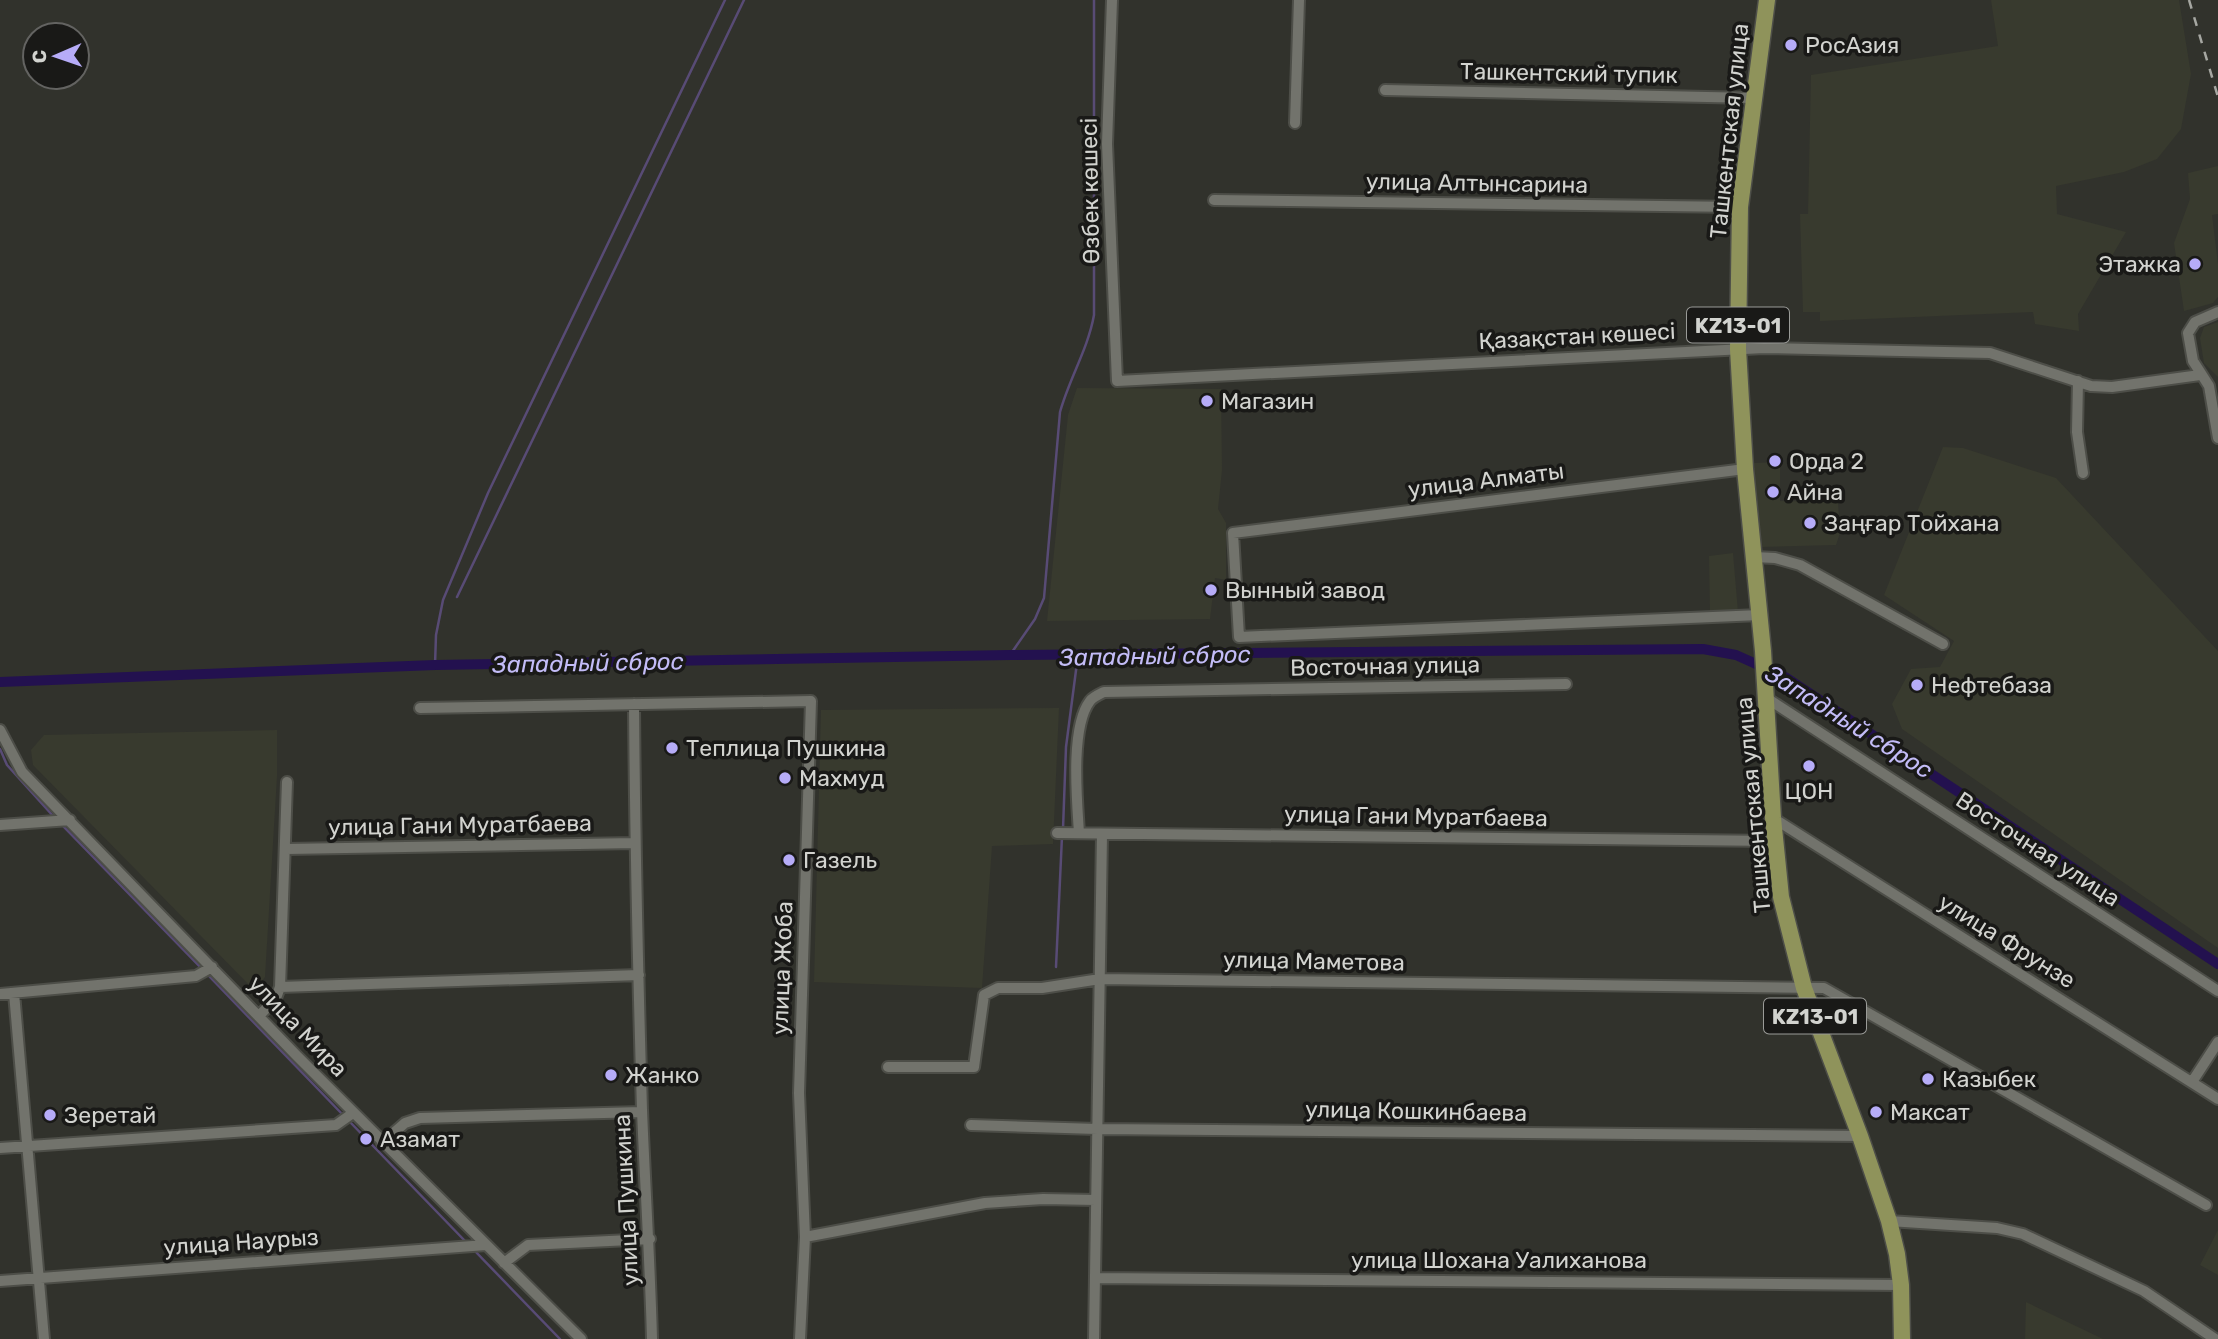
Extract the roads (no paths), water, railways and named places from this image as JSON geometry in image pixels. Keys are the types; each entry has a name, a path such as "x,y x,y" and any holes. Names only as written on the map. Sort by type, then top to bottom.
{"main road":[{"name":"Ташкентская улица","path":"1767,0 1740,207 1738,349 1745,469 1763,651 1773,818 1783,906 1804,988 1860,1136 1898,1254 1902,1339"}],"street":[{"name":"Өзбек көшесі","path":"1112,0 1107,144 1117,381"},
{"path":"1295,123 1299,0"},
{"name":"Ташкентский тупик","path":"1385,90 1753,98"},
{"name":"улица Алтынсарина","path":"1214,200 1740,207"},
{"path":"2218,312 2194,322 2188,333 2193,361 2209,386 2218,438"},
{"name":"Қазақстан көшесі","path":"1117,381 1738,349 1990,353 2091,386 2112,387 2200,375"},
{"path":"2078,381 2077,432 2083,473"},
{"name":"улица Алматы","path":"1239,637 1233,533 1745,469"},
{"path":"1754,557 1775,558 1800,565 1942,644"},
{"name":"Восточная улица","path":"1239,637 1760,615"},
{"name":"Восточная улица","path":"1079,833 1076,755 1083,719 1090,701 1104,691 1566,684"},
{"name":"Восточная улица","path":"1765,690 2218,991"},
{"name":"улица Жоба","path":"634,704 811,701 799,1093 805,1237 800,1339"},
{"path":"420,708 634,704"},
{"name":"улица Пушкина","path":"634,704 642,1112 650,1239 652,1339"},
{"name":"улица Мира","path":"0,730 23,772 382,1143 582,1339"},
{"path":"260,1015 276,998 280,987 287,782"},
{"name":"улица Фрунзе","path":"1773,818 2218,1099"},
{"path":"0,825 70,820"},
{"name":"улица Гани Муратбаева","path":"1057,833 1776,841"},
{"path":"1094,1339 1102,834"},
{"name":"улица Гани Муратбаева","path":"286,849 635,843"},
{"path":"0,994 196,976 212,967"},
{"path":"280,987 639,975"},
{"name":"улица Маметова","path":"888,1067 974,1067 984,995 998,988 1042,988 1100,979 1824,988 2206,1205"},
{"path":"14,993 44,1339"},
{"path":"2192,1082 2218,1042"},
{"path":"382,1143 405,1122 420,1118 642,1112"},
{"path":"0,1147 335,1125 353,1113"},
{"name":"улица Кошкинбаева","path":"971,1125 1097,1129 1860,1136"},
{"path":"805,1237 985,1203 1043,1199 1096,1200"},
{"path":"1889,1221 1997,1228 2023,1234 2144,1292 2215,1339"},
{"path":"504,1263 528,1245 650,1239"},
{"name":"улица Наурыз","path":"0,1281 486,1245"},
{"name":"улица Шохана Уалиханова","path":"1095,1278 1901,1285"}],"waterway":[{"path":"435,665 436,635 443,600 488,493 725,0"},
{"path":"457,597 744,0"},
{"path":"1010,655 1035,619 1044,598 1060,412 1094,315 1094,0"},
{"name":"Западный сброс","path":"0,682 435,665 1010,655 1703,649 1736,655 1785,677 2218,964"},
{"path":"1063,829 1066,747 1078,655"},
{"path":"0,749 7,765 54,817"},
{"path":"61,824 203,970"},
{"path":"1056,967 1062,836"},
{"path":"208,975 344,1116"},
{"path":"349,1121 466,1242"},
{"path":"473,1249 560,1339"}],"railway":[{"path":"2189,0 2218,97"}],"place":[{"name":"РосАзия","path":"1791,45"},
{"name":"Этажка","path":"2195,264"},
{"name":"Магазин","path":"1207,401"},
{"name":"Орда 2","path":"1775,461"},
{"name":"Айна","path":"1773,492"},
{"name":"Заңғар Тойхана","path":"1810,523"},
{"name":"Вынный завод","path":"1211,590"},
{"name":"Нефтебаза","path":"1917,685"},
{"name":"Теплица Пушкина","path":"672,748"},
{"name":"ЦОН","path":"1809,766"},
{"name":"Махмуд","path":"785,778"},
{"name":"Газель","path":"789,860"},
{"name":"Жанко","path":"611,1075"},
{"name":"Казыбек","path":"1928,1079"},
{"name":"Максат","path":"1876,1112"},
{"name":"Зеретай","path":"50,1115"},
{"name":"Азамат","path":"366,1139"}]}
